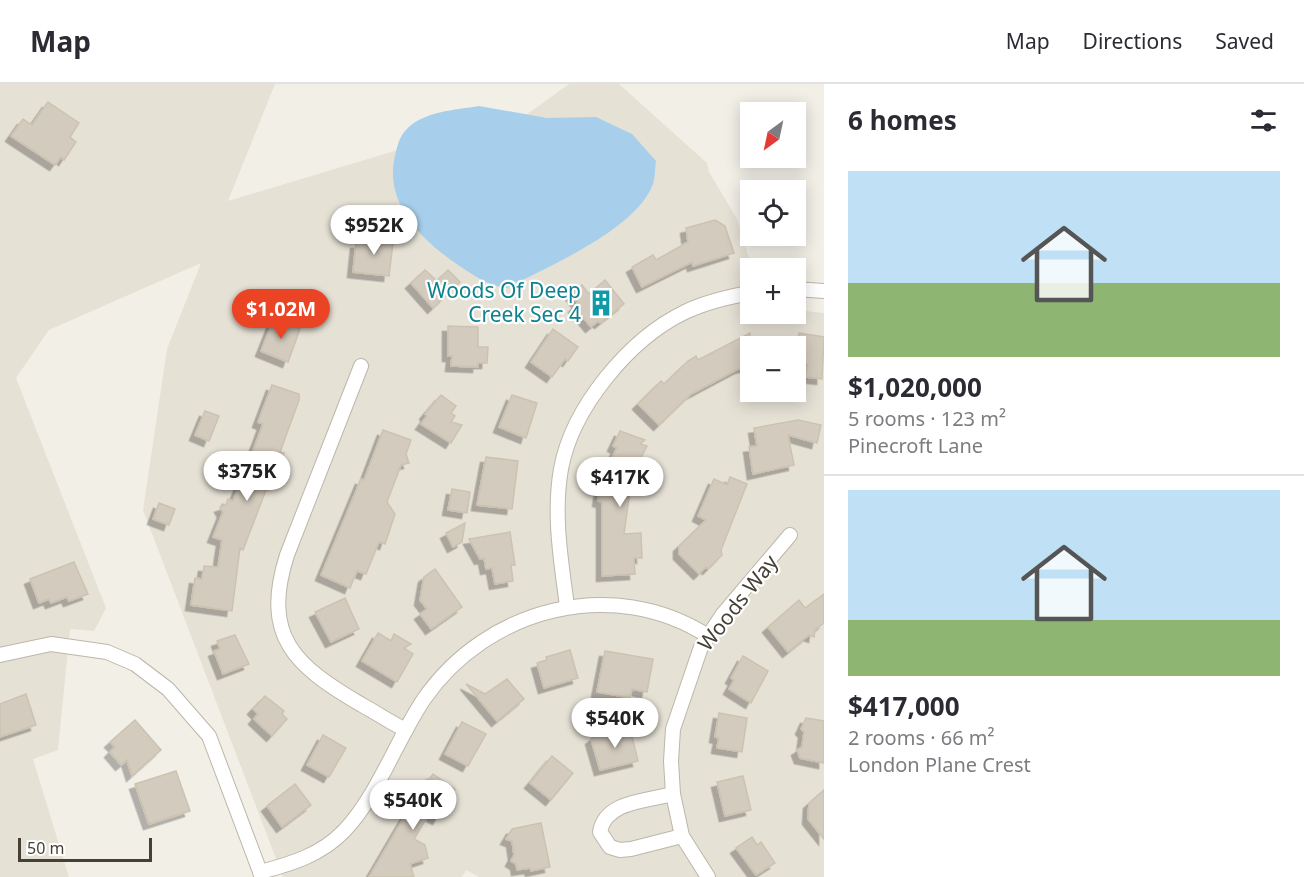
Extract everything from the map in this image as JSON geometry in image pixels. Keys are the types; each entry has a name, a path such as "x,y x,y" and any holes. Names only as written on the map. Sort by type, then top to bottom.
{"street":[{"path":"806,290 824,291"},
{"path":"567,606 559,541 559,492 568,444 583,412 622,358 660,327 705,303 740,294"},
{"path":"361,366 287,555 280,577 278,610 282,629 294,655 312,674 406,730"},
{"name":"Woods Way","path":"708,877 682,836 673,795 670,761 673,729 694,661 708,636 723,614 790,536"},
{"path":"0,655 51,644 107,652 135,664 168,689 208,736 261,875 306,858 345,831 374,789 424,699 465,654 494,634 567,606 622,606 650,611 708,636"},
{"path":"673,795 621,807 610,812 602,822 600,832 610,847 620,850 682,836"}],"shaded area":[{"path":"0,84 275,84 228,201 441,137 458,164 569,84 619,84 707,163 709,172 737,219 740,229 740,246 745,246 749,258 740,258 740,324 806,324 806,311 824,313 824,877 479,877 466,870 462,877 283,877 143,510 167,349 201,263 49,330 16,378 106,608 94,631 70,629 58,750 33,759 69,877 0,877"}],"water":[{"path":"479,106 547,118 596,117 632,134 656,161 653,184 644,201 629,216 589,245 507,288 488,283 447,257 421,234 401,206 395,191 393,174 398,143 412,124 440,112"}],"building":[{"path":"48,102 79,123 70,137 76,142 64,160 61,157 55,165 11,136 23,119 32,125"},
{"path":"715,220 725,226 734,253 693,266 692,262 642,287 632,267 653,255 656,260 688,242 686,228"},
{"path":"369,234 388,238 393,243 389,276 353,272 356,243 368,243"},
{"path":"425,270 437,281 448,270 460,282 433,308 411,283"},
{"name":"Woods Of Deep Creek Sec 4","path":"605,280 624,304 600,323 598,321 591,327 574,307 578,303 571,294 582,285 589,294"},
{"path":"274,318 300,329 288,362 261,351"},
{"path":"448,326 478,327 478,347 488,347 487,363 478,363 478,367 451,366 452,356 448,356"},
{"path":"553,329 578,347 568,361 565,359 552,377 531,362"},
{"path":"799,333 824,337 822,379 806,377 808,364 806,364 806,336 799,336"},
{"path":"740,338 740,368 691,394 659,425 638,404 661,381 664,384 688,361 696,356 698,360"},
{"path":"272,385 299,394 299,400 280,452 284,453 266,490 243,550 240,548 232,611 191,605 195,578 202,579 204,566 218,567 222,540 213,537 223,512 220,507 226,505 228,499 233,501 247,466 244,461 250,459 263,424 258,422"},
{"path":"441,395 456,406 451,413 455,416 451,422 462,425 451,443 421,424 427,416 425,414"},
{"path":"512,395 537,403 526,438 499,427"},
{"path":"205,411 219,416 209,441 195,435"},
{"path":"798,420 821,425 817,443 788,435 794,465 753,474 749,447 757,446 754,428"},
{"path":"383,430 411,440 406,454 409,463 401,465 387,502 395,514 385,544 379,542 366,574 357,571 350,588 321,575 361,479 364,480"},
{"path":"620,431 645,440 640,444 647,446 624,491 630,491 624,534 641,533 642,558 634,558 635,574 602,576 602,502 598,501 600,488 597,487 617,448 613,446"},
{"path":"486,457 518,461 512,509 477,505"},
{"path":"730,477 747,484 721,550 722,555 708,569 706,567 699,574 679,554 679,546 706,520 698,516 714,479 727,485"},
{"path":"452,489 470,492 467,513 448,510"},
{"path":"159,503 175,509 169,525 153,519"},
{"path":"465,523 462,542 453,547 446,533"},
{"path":"510,532 515,565 511,565 513,581 495,584 492,568 486,569 484,558 480,559 469,539"},
{"path":"74,562 88,594 69,601 67,597 51,603 49,599 39,603 30,579"},
{"path":"435,569 462,607 431,629 420,614 427,609 420,600 424,577"},
{"path":"824,594 824,623 815,630 814,637 809,635 788,652 768,627 799,600 805,608"},
{"path":"345,598 359,629 331,642 315,612"},
{"path":"378,633 391,641 394,634 411,644 404,648 413,654 397,682 362,661"},
{"path":"235,635 249,664 223,674 214,651 220,649 217,641"},
{"path":"570,650 578,678 544,688 537,663 547,660 546,657"},
{"path":"605,651 653,659 647,692 632,689 630,698 597,692"},
{"path":"743,656 768,671 751,703 729,689 734,680 731,678"},
{"path":"507,679 524,699 497,721 466,684 485,694"},
{"path":"26,694 36,725 0,737 0,704"},
{"path":"265,696 284,711 282,714 287,719 272,736 254,719 258,714 253,709"},
{"path":"719,713 747,718 742,752 717,748 719,738 715,737"},
{"path":"806,718 824,721 824,763 800,758 797,750 802,747 804,732 801,729"},
{"path":"135,720 161,750 132,776 127,760 121,765 110,752 115,747 110,742"},
{"path":"462,722 486,734 468,766 445,754"},
{"path":"622,727 631,732 638,761 600,770 591,739 599,733 604,736 618,732"},
{"path":"323,735 346,748 329,777 307,765"},
{"path":"552,756 573,773 551,800 530,783"},
{"path":"176,771 190,811 149,824 135,784"},
{"path":"433,774 455,789 438,819 429,814 414,839 425,845 428,858 410,864 414,877 369,877 417,795"},
{"path":"743,776 751,810 725,816 717,782"},
{"path":"295,784 311,805 282,827 267,806"},
{"path":"824,790 824,839 808,819 809,803"},
{"path":"541,823 550,867 531,871 530,868 517,870 516,864 511,861 514,855 512,841 506,839 512,829"},
{"path":"752,837 757,845 761,842 775,863 756,875 736,848"}],"place":[{"name":"Woods Of Deep Creek Sec 4","path":"601,303"}]}
